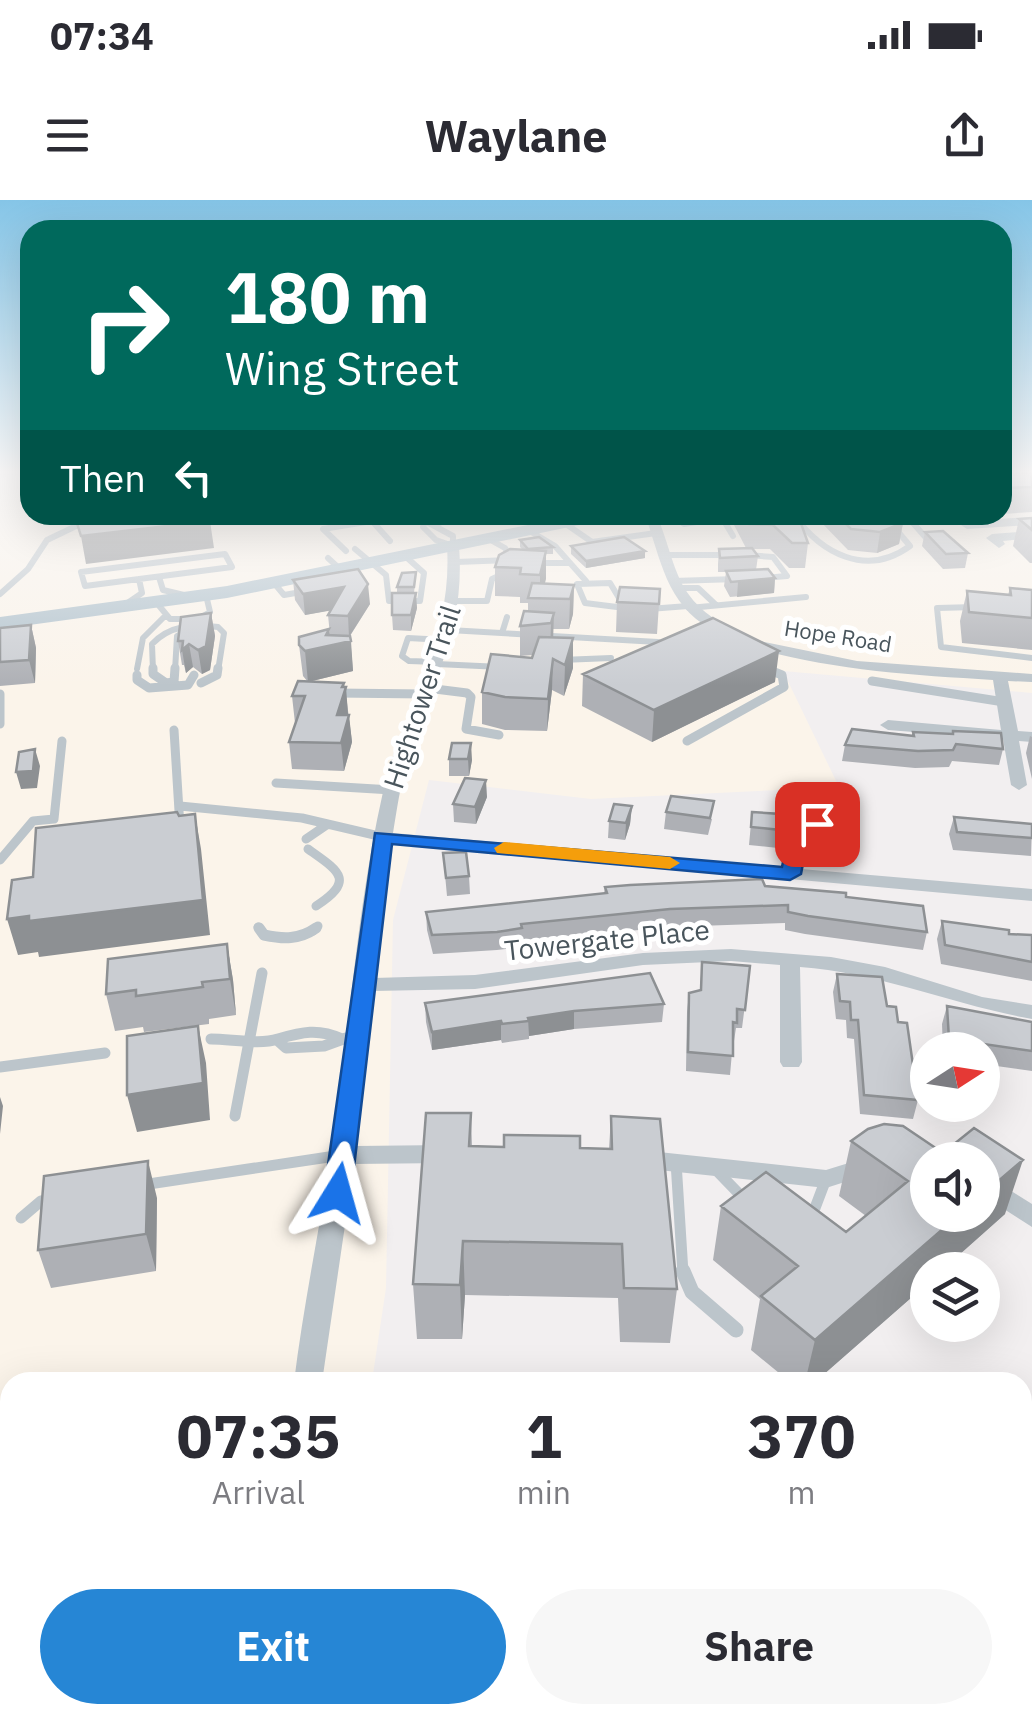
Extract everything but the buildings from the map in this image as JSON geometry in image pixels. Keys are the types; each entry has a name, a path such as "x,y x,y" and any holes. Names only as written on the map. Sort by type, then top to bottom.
{"main road":[{"path":"0,623 120,607 202,608 284,578 340,568 394,549 454,554 475,544"}],"street":[{"name":"Hope Road","path":"659,544 674,584 688,607 734,640 818,660 1032,678"},
{"name":"Hightower Trail","path":"310,1372 343,1155 349,1038 362,985 382,838 405,741 447,635 454,601 454,554"},
{"path":"1000,676 1019,785"},
{"path":"888,725 1032,737"},
{"path":"790,874 805,825 848,828"},
{"path":"382,838 1032,895"},
{"name":"Towergate Place","path":"362,985 475,982 680,956 790,959 878,972 980,1003 1032,1012"},
{"path":"790,959 791,1062"},
{"path":"343,1155 471,1154"},
{"path":"620,1158 826,1180 871,1165 890,1168"},
{"path":"1000,1195 1032,1217"}],"lane":[{"path":"0,594 28,569 44,544"},
{"path":"330,544 340,568 386,575 389,601 420,601 424,572 392,544"},
{"path":"442,544 454,554 568,563"},
{"path":"453,544 454,554"},
{"path":"498,544 513,560"},
{"path":"553,544 584,582"},
{"path":"818,544 830,554 856,557 895,555 908,544"},
{"path":"225,554 232,566 158,577 85,586 81,572 225,554"},
{"path":"662,555 773,557 786,576 755,579"},
{"path":"703,555 711,579"},
{"path":"454,601 488,601 492,578 505,573"},
{"path":"158,577 164,590 202,608 224,633 217,675 188,685 149,688 137,680 143,638 161,609"},
{"path":"120,607 142,593 139,579"},
{"path":"674,584 742,579"},
{"path":"624,608 610,582 577,584 585,604 624,608 806,597"},
{"path":"674,584 706,592 714,604"},
{"path":"202,608 209,637"},
{"path":"198,637 202,608"},
{"path":"166,685 153,674 151,652 155,638 179,627 202,608"},
{"path":"166,685 178,677 174,664 179,632 202,608"},
{"path":"994,608 937,608 940,647 1032,658"},
{"path":"502,633 507,617"},
{"path":"512,668 409,661 402,656 408,638 447,635 502,633 658,642"},
{"path":"996,655 1000,676"},
{"path":"552,660 611,658"},
{"path":"687,741 784,687 782,675 750,661"},
{"path":"872,681 1004,702"},
{"path":"330,693 467,693 471,697 466,729 499,735"},
{"path":"0,694 0,724"},
{"path":"174,730 181,833"},
{"path":"0,860 33,821 54,819 62,741"},
{"path":"276,783 392,790"},
{"path":"180,806 328,824 382,838"},
{"path":"316,906 338,892 340,886 335,868 307,844 328,824"},
{"path":"258,927 264,935 280,940 298,938 318,926"},
{"path":"235,1116 262,973"},
{"path":"211,1039 277,1040 286,1048 324,1046 349,1038"},
{"path":"0,1067 105,1053"},
{"path":"118,1188 343,1155"},
{"path":"676,1161 683,1278 692,1292 736,1330"},
{"path":"712,1165 754,1207"},
{"path":"786,1219 814,1208 826,1180"},
{"path":"21,1218 41,1201 80,1195"}],"shaded area":[{"path":"0,544 1032,544 1032,693 783,671 839,787 591,799 429,780 393,920 386,1288 373,1372 0,1372"}],"slow traffic":[{"path":"504,848 670,863"}],"route":[{"path":"338,1193 382,838 790,874 800,833 805,825 817,824"}]}
